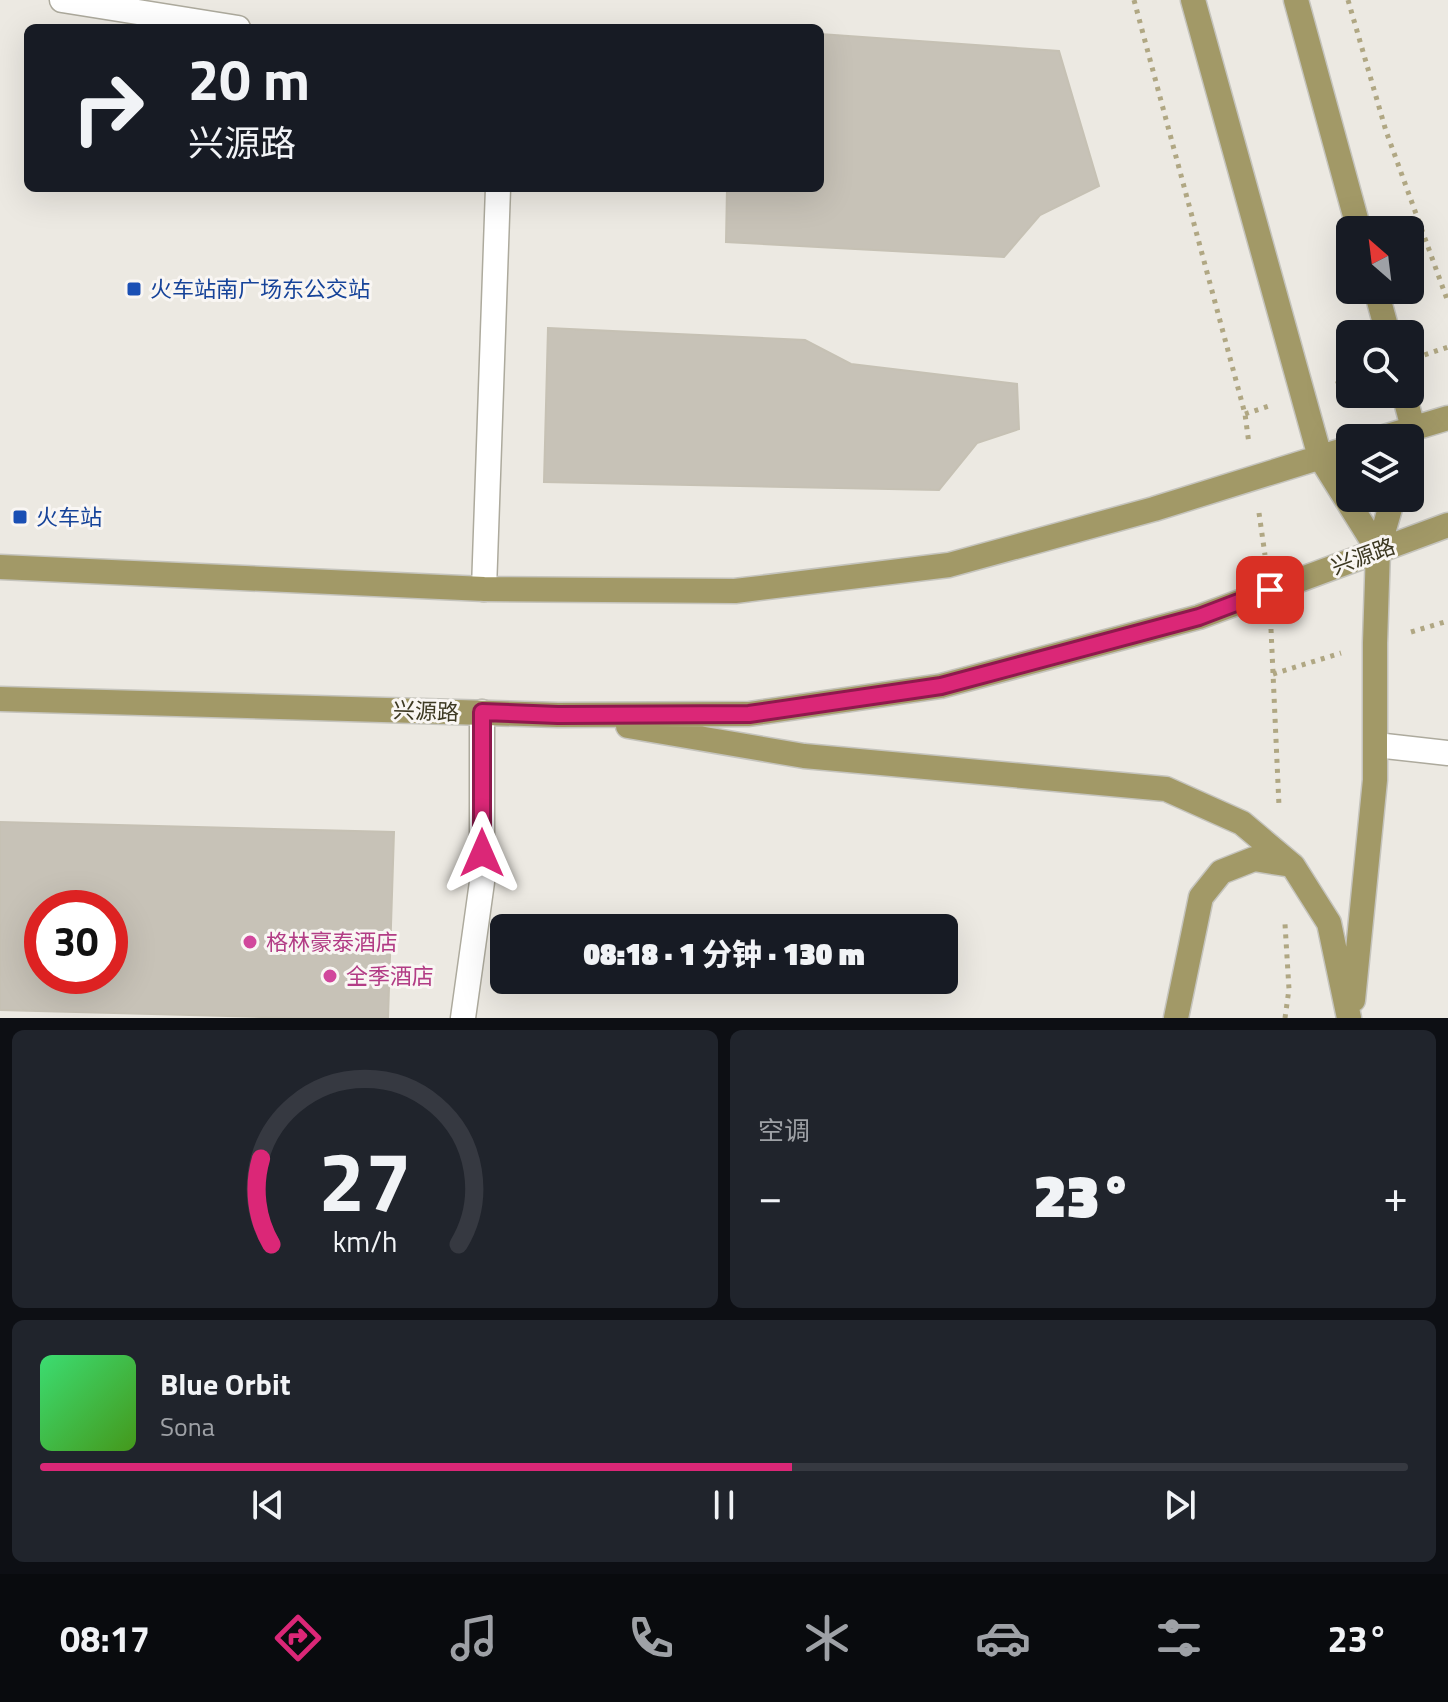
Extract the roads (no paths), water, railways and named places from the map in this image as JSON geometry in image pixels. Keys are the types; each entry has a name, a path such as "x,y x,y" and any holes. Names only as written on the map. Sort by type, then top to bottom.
{"main road":[{"path":"1193,0 1320,457 1378,550"},
{"path":"1296,0 1355,216"},
{"path":"1424,428 1448,418"},
{"path":"0,567 484,589 735,591 949,565 1154,509 1336,452"},
{"path":"1350,1018 1375,780 1378,550 1389,512"},
{"name":"兴源路","path":"0,699 558,715 749,714 941,686 1199,617 1448,525"},
{"path":"558,715 804,756 1166,789 1242,823 1293,866 1329,923 1350,1018"},
{"path":"1176,1018 1201,897 1221,872 1254,859 1293,866"}],"street":[{"path":"62,0 213,24"},
{"path":"484,589 498,192"},
{"path":"463,1018 482,882 482,712"},
{"path":"1376,745 1448,753"}],"place":[{"name":"火车站南广场东公交站","path":"134,289"},
{"name":"火车站","path":"20,517"},
{"name":"格林豪泰酒店","path":"250,942"},
{"name":"全季酒店","path":"330,976"}]}
